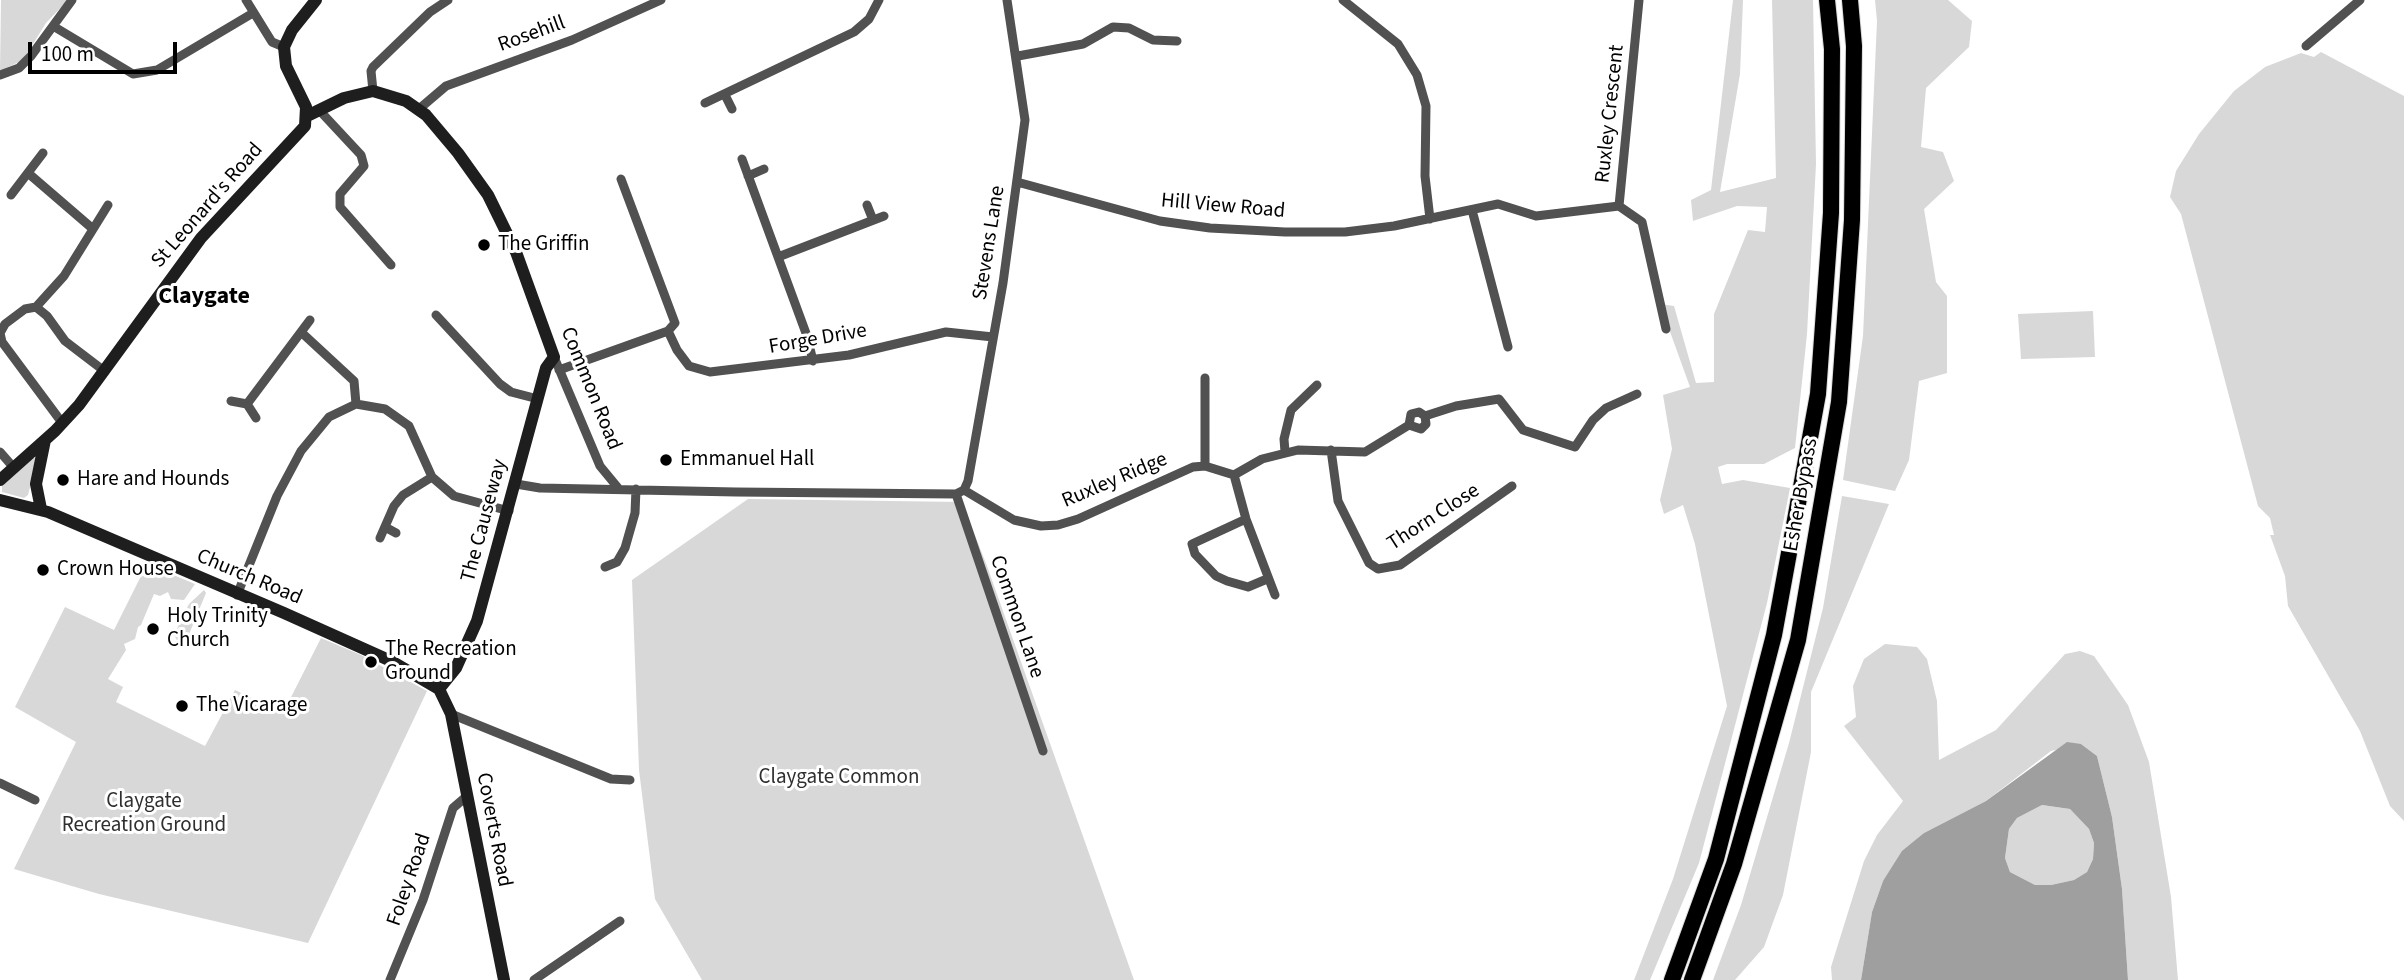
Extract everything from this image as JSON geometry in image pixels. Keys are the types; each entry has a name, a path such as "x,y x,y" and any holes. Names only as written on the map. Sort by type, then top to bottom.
{"highway":[{"name":"Esher Bypass","path":"1672,980 1716,859 1774,635 1818,394 1832,213 1832,49 1828,0"},
{"name":"Esher Bypass","path":"1692,980 1734,864 1798,640 1839,402 1852,220 1854,46 1850,0"}],"street":[{"path":"0,75 19,68 72,0"},
{"path":"246,0 272,42 284,47"},
{"path":"316,0 292,30 284,47 286,66 302,97 307,116 344,98 373,90 373,67 430,12 448,0"},
{"name":"Rosehill","path":"419,109 446,86 572,40 661,0"},
{"path":"705,103 854,32 869,19 879,0"},
{"name":"Stevens Lane","path":"960,492 968,481 993,337 1025,120 1007,0"},
{"path":"1343,0 1398,44 1417,75 1426,106 1425,176 1430,219"},
{"name":"Ruxley Crescent","path":"1430,219 1499,204 1536,216 1619,206 1639,0"},
{"path":"2306,46 2360,0"},
{"path":"52,26 133,74 157,70 253,13"},
{"path":"1017,56 1083,44 1113,27 1129,28 1153,40 1177,41"},
{"name":"Common Road","path":"373,90 390,93 419,109 458,153 488,195 516,252 559,370 600,466 618,489"},
{"path":"725,95 732,109"},
{"path":"320,111 361,155 364,166 340,194 340,207 391,265"},
{"name":"St Leonard's Road","path":"0,480 62,424 194,247 299,133 307,116"},
{"path":"11,195 43,153"},
{"path":"742,159 807,336 813,361"},
{"path":"748,176 765,169"},
{"path":"28,173 93,229"},
{"path":"559,370 668,331 675,323 621,179"},
{"name":"Hill View Road","path":"1017,182 1160,220 1210,228 1345,232 1430,219"},
{"path":"62,424 10,354 0,333 13,317 36,307 64,276 108,205"},
{"path":"867,205 873,220"},
{"path":"1619,206 1642,222 1666,329"},
{"path":"1472,210 1508,347"},
{"path":"778,257 884,216"},
{"path":"36,307 47,316 65,341 103,370"},
{"path":"436,315 500,384 511,392 538,399"},
{"path":"247,404 310,320"},
{"name":"Forge Drive","path":"668,331 682,359 697,370 724,372 813,361 946,332 993,337"},
{"path":"301,332 354,381 356,404"},
{"name":"The Causeway","path":"439,689 456,668 467,648 509,511 546,368 554,357"},
{"path":"1205,378 1205,466 1234,474 1262,459 1285,452 1365,452 1409,425 1411,414 1419,412 1425,416 1456,406 1499,400 1523,430 1576,447 1600,414 1637,394"},
{"path":"1285,452 1285,431 1291,410 1317,385"},
{"path":"231,401 247,404 256,418"},
{"path":"237,595 277,496 302,451 329,417 356,404 385,409 409,426 432,477 454,496 509,511"},
{"path":"41,509 36,484 45,440"},
{"name":"Thorn Close","path":"1331,450 1338,501 1369,563 1378,569 1400,565 1512,486"},
{"path":"0,452 13,468"},
{"name":"Ruxley Ridge","path":"960,492 1014,520 1041,526 1078,519 1186,470 1205,466"},
{"path":"1234,474 1245,519 1275,596"},
{"path":"380,538 403,495 432,477"},
{"path":"516,484 540,488 960,492"},
{"path":"604,567 617,562 625,548 635,513 636,489"},
{"name":"Common Lane","path":"960,492 1043,751"},
{"name":"Church Road","path":"0,500 41,509 391,661 439,689"},
{"path":"1245,519 1192,544 1195,554 1216,576 1227,581 1248,587 1267,579"},
{"path":"385,527 396,533"},
{"name":"Coverts Road","path":"439,689 452,714 504,980"},
{"path":"452,714 611,779 629,780"},
{"path":"0,783 34,800"},
{"name":"Foley Road","path":"390,980 423,900 453,808 467,796"},
{"path":"534,980 620,921"}],"green space":[{"path":"1,0 68,0 46,23 23,60 0,71"},
{"path":"1733,0 1743,0 1740,74 1720,192 1776,178 1772,0 1813,0 1816,164 1807,334 1795,448 1764,464 1727,464 1718,467 1722,484 1743,480 1790,488 1767,603 1699,863 1650,980 1634,980 1673,879 1727,706 1695,544 1683,505 1664,514 1660,500 1672,449 1663,395 1690,387 1660,304 1674,306 1696,383 1714,382 1714,314 1748,230 1765,232 1767,207 1737,206 1693,221 1691,200 1711,190"},
{"path":"1875,0 1948,0 1972,21 1969,47 1926,88 1921,147 1943,152 1954,181 1924,209 1936,282 1947,296 1947,373 1919,381 1909,460 1895,491 1843,480 1863,336 1877,21"},
{"path":"2321,52 2404,96 2404,821 2390,806 2360,731 2288,606 2285,576 2270,535 2274,535 2270,518 2258,506 2181,214 2170,197 2176,171 2199,134 2234,91 2265,67 2301,53 2314,57"},
{"path":"2093,311 2095,357 2021,359 2018,314"},
{"path":"33,457 37,460 28,495 24,498 2,492 2,485"},
{"path":"1842,496 1889,504 1811,692 1811,752 1783,895 1764,947 1735,980 1713,980 1741,905 1789,743 1823,608"},
{"name":"Claygate Common","path":"748,499 962,502 1134,980 702,980 655,899 639,770 632,580"},
{"name":"Claygate Recreation Ground","path":"147,564 195,584 184,600 171,599 168,592 160,596 154,594 135,639 124,644 126,650 108,679 123,687 116,702 205,746 235,690 283,713 321,638 361,655 427,691 308,943 99,894 14,869 76,742 15,707 65,607 114,630"},
{"path":"204,590 206,593 185,644 178,642 174,635 189,604"},
{"path":"1885,644 1917,647 1927,659 1937,701 1939,760 1996,730 2065,654 2080,651 2094,656 2128,705 2149,762 2171,897 2178,980 2128,980 2122,889 2112,817 2097,756 2081,744 2051,751 1986,801 1924,833 1883,881 1872,912 1861,980 1832,980 1831,967 1864,861 1877,835 1903,801 1844,726 1856,717 1853,686 1864,659"},
{"path":"2042,805 2070,809 2089,829 2094,843 2093,859 2087,872 2074,880 2035,885 2010,872 2005,858 2009,829 2017,818"}],"shaded area":[{"path":"2067,742 2081,744 2097,756 2112,817 2122,889 2128,980 1861,980 1872,912 1883,881 1902,851 1924,833 1986,801","holes":["2042,805 2070,809 2089,829 2094,843 2093,859 2087,872 2074,880 2051,885 2035,885 2010,872 2005,858 2009,829 2017,818"]}],"place":[{"name":"The Griffin","path":"484,245"},
{"name":"Emmanuel Hall","path":"666,460"},
{"name":"Hare and Hounds","path":"63,480"},
{"name":"Crown House","path":"43,570"},
{"name":"Holy Trinity Church","path":"153,629"},
{"name":"The Recreation Ground","path":"371,662"},
{"name":"The Vicarage","path":"182,706"}],"district":[{"name":"Claygate","path":"204,298"}]}
